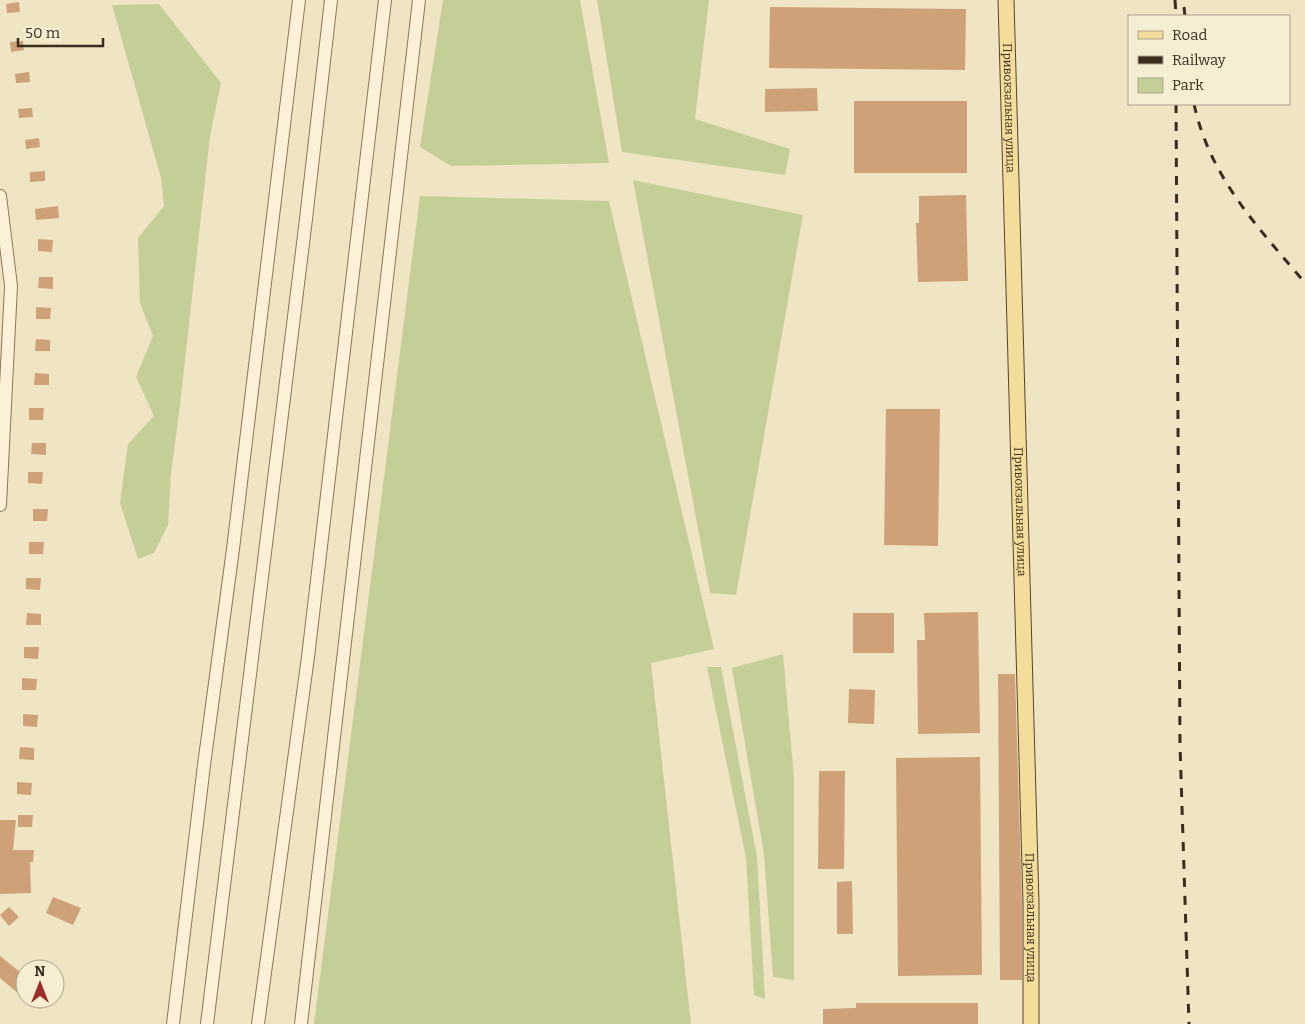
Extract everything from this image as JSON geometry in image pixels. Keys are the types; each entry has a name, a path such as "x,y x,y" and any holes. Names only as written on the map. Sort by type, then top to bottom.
{"main road":[{"name":"Привокзальная улица","path":"1006,0 1031,904 1031,1024"}],"street":[{"path":"173,1024 204,765 233,549 299,0"},
{"path":"207,1024 306,219 331,0"},
{"path":"258,1024 308,657 385,0"},
{"path":"301,1024 419,0"},
{"path":"0,196 11,286 0,505"}],"green space":[{"path":"443,0 580,0 609,163 451,166 420,147"},
{"path":"597,0 709,0 695,119 790,149 785,175 622,152"},
{"path":"159,4 221,83 210,136 171,474 168,525 154,553 138,559 120,503 128,444 154,416 136,377 153,336 140,303 138,238 164,206 161,178 112,5"},
{"path":"633,180 803,215 736,595 710,593"},
{"path":"420,196 609,201 714,649 651,663 691,1024 314,1024"},
{"path":"783,654 794,778 794,980 773,977 764,854 732,668"},
{"path":"707,667 721,667 757,857 765,999 754,995 746,858"}],"building":[{"path":"19,2 20,12 7,13 6,4"},
{"path":"770,7 966,9 965,70 769,68"},
{"path":"23,41 24,50 11,52 10,42"},
{"path":"29,72 30,82 16,83 15,74"},
{"path":"817,88 818,111 765,112 765,89"},
{"path":"854,101 967,101 967,173 854,173"},
{"path":"32,108 33,117 19,118 18,109"},
{"path":"39,138 40,147 26,149 25,140"},
{"path":"45,171 45,181 30,182 30,172"},
{"path":"966,195 968,281 918,282 916,223 919,223 919,196"},
{"path":"58,206 59,218 36,220 35,209"},
{"path":"38,239 53,240 52,252 38,251"},
{"path":"39,277 53,277 53,289 38,288"},
{"path":"36,307 51,308 50,319 36,319"},
{"path":"36,339 50,340 50,351 35,351"},
{"path":"35,373 49,374 49,385 34,385"},
{"path":"29,408 44,408 43,420 29,420"},
{"path":"886,409 940,409 938,546 884,545"},
{"path":"32,443 46,443 46,455 31,454"},
{"path":"28,472 43,472 42,484 28,483"},
{"path":"33,509 48,509 47,521 33,521"},
{"path":"29,542 44,542 43,554 29,554"},
{"path":"26,578 41,578 40,590 26,589"},
{"path":"978,612 980,733 918,734 917,640 925,640 924,613"},
{"path":"27,613 41,614 41,625 26,625"},
{"path":"853,613 894,613 894,653 853,653"},
{"path":"24,647 39,647 38,659 24,658"},
{"path":"998,674 1015,674 1022,904 1022,980 1000,980"},
{"path":"22,678 37,679 36,690 22,690"},
{"path":"849,689 875,690 874,724 848,723"},
{"path":"23,714 38,715 37,727 23,726"},
{"path":"20,747 34,748 34,760 19,759"},
{"path":"980,757 982,975 898,976 896,758"},
{"path":"819,771 845,771 844,869 818,869"},
{"path":"17,782 32,783 31,795 17,794"},
{"path":"18,815 33,815 32,827 18,827"},
{"path":"0,820 16,820 13,850 34,850 33,862 30,862 31,893 0,894"},
{"path":"852,881 853,934 837,934 837,882"},
{"path":"53,897 81,908 73,925 46,913"},
{"path":"9,907 19,917 9,926 0,915"},
{"path":"0,956 15,968 15,991 0,978"},
{"path":"856,1003 978,1003 978,1024 823,1024 823,1009 856,1008"}],"railway":[{"path":"1175,0 1176,15"},
{"path":"1184,7 1185,15"},
{"path":"1176,105 1180,745 1189,1024"},
{"path":"1194,105 1201,131 1211,155 1224,178 1253,221 1305,283"}]}
